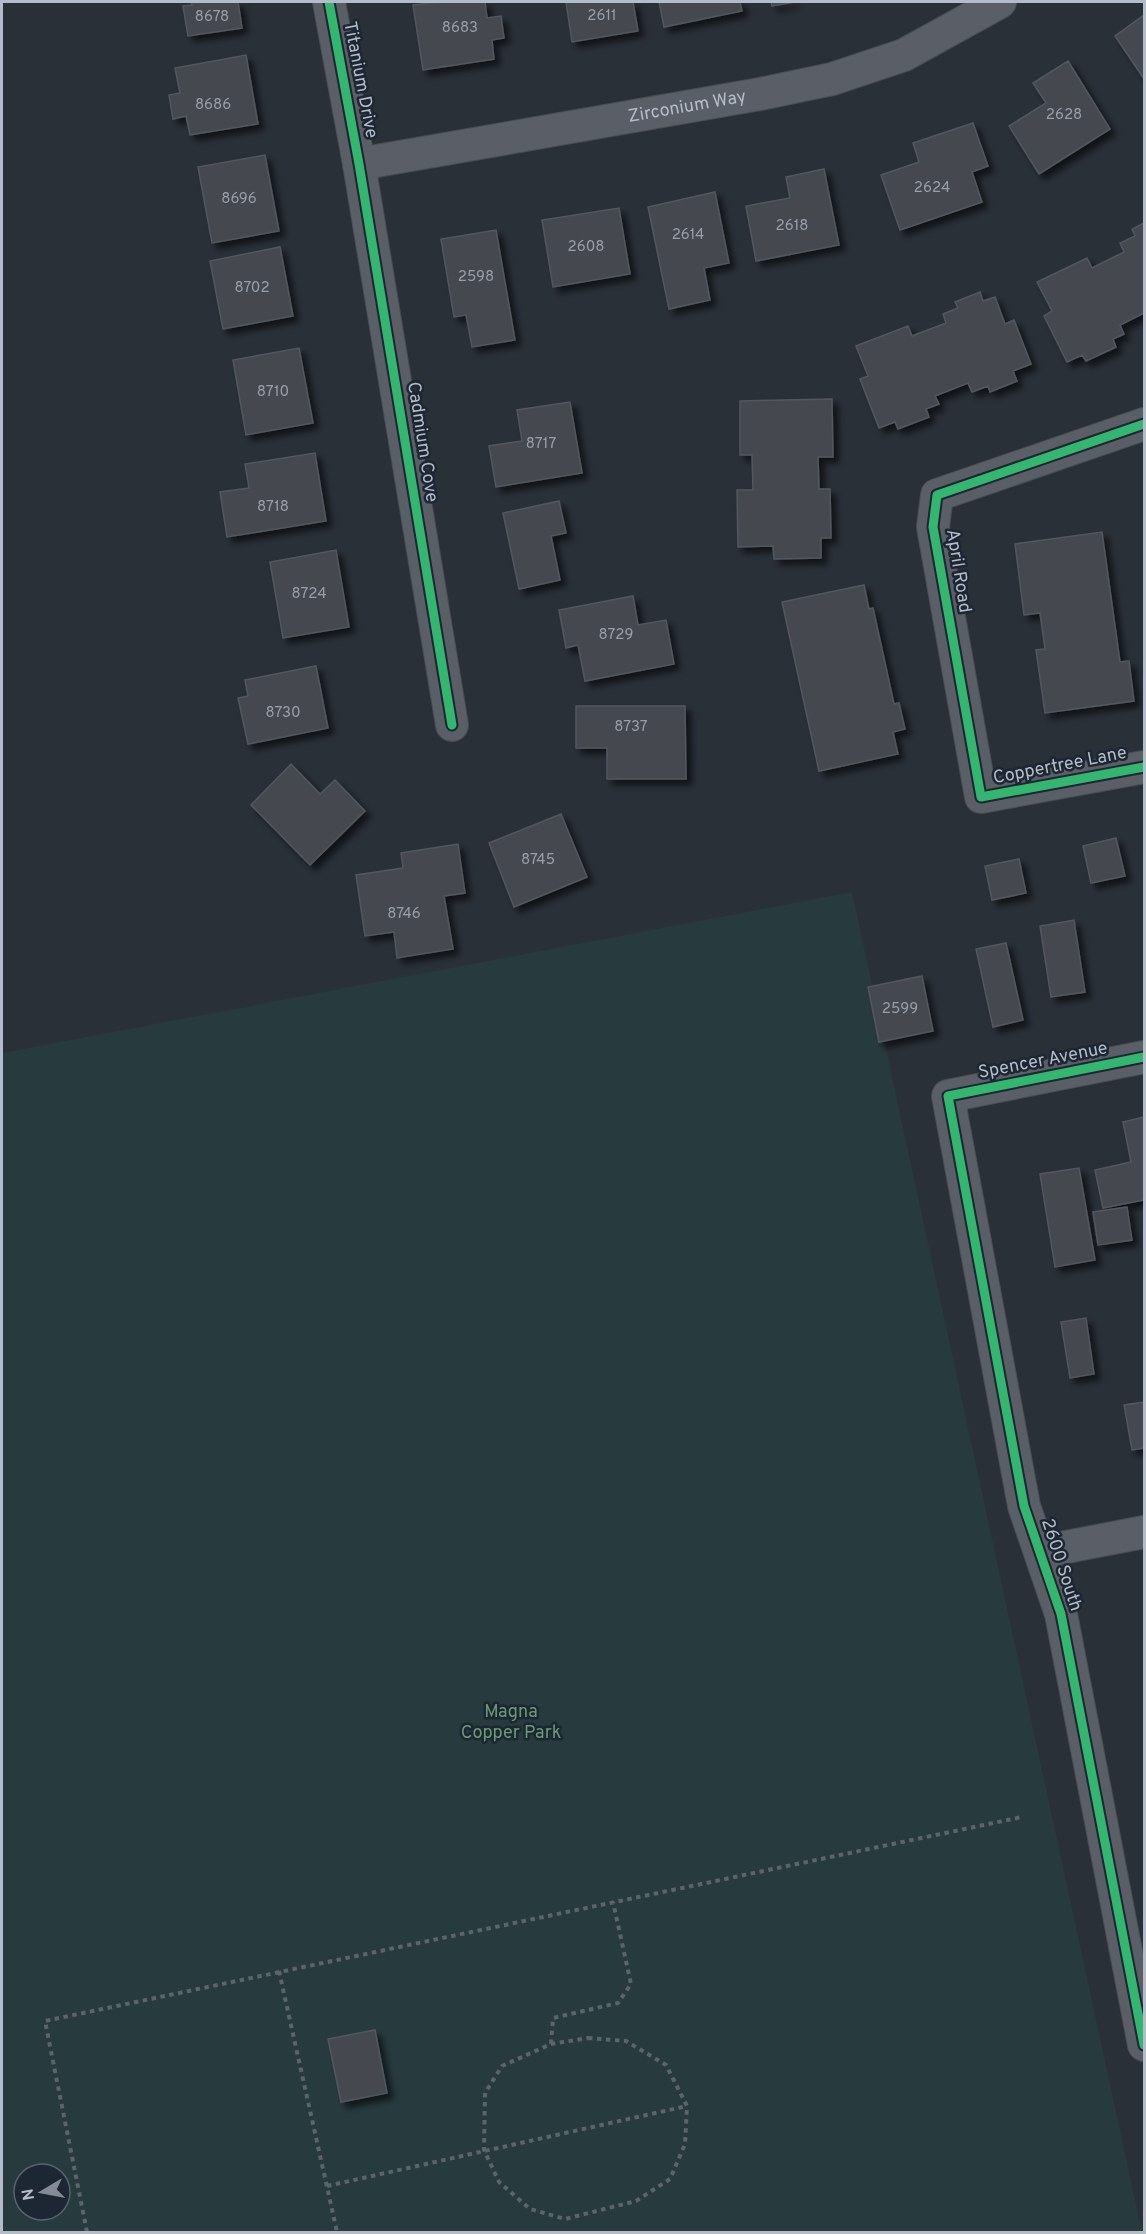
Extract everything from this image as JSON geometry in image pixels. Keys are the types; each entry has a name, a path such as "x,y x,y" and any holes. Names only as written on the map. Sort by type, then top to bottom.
{"street":[{"name":"Titanium Drive","path":"329,2 359,164"},
{"name":"Zirconium Way","path":"359,164 760,94 832,79 904,55 1000,2"},
{"name":"Cadmium Cove","path":"359,164 452,725"},
{"name":"April Road","path":"981,797 933,527 937,495 1144,424"},
{"name":"Coppertree Lane","path":"981,797 1144,767"},
{"name":"Spencer Avenue","path":"948,1096 1144,1058"},
{"name":"2600 South","path":"948,1096 1024,1506 1061,1614 1140,1997 1144,2045"},
{"path":"1040,1552 1144,1532"}],"path":[{"path":"87,2232 45,2020 1022,1817"},
{"path":"551,2044 553,2018 618,2003 631,1984 613,1902"},
{"path":"279,1971 337,2232"},
{"path":"588,2038 626,2041 666,2065 687,2106 685,2144 670,2179 636,2201 576,2216 565,2218 530,2209 499,2181 484,2150 485,2093 502,2066 551,2044 588,2038"},
{"path":"327,2186 687,2106"}],"green space":[{"name":"Magna Copper Park","path":"852,892 1142,2232 2,2232 2,1053"}],"building":[{"path":"191,2 238,2 242,28 188,36 183,6 192,5"},
{"path":"439,2 485,2 487,18 501,16 504,38 492,40 494,59 423,70 413,5"},
{"path":"566,2 633,2 638,31 572,42"},
{"path":"659,2 740,2 742,11 664,27"},
{"path":"771,2 795,2 772,6"},
{"path":"1144,15 1144,79 1115,36"},
{"path":"246,55 258,124 190,135 186,116 173,119 169,95 180,93 175,68"},
{"path":"1068,61 1110,129 1039,174 1009,126 1046,103 1033,83"},
{"path":"973,123 988,166 972,172 982,202 900,230 881,175 919,162 913,143"},
{"path":"265,155 279,231 212,243 198,167"},
{"path":"824,169 839,245 756,261 746,206 790,198 786,177"},
{"path":"715,192 729,263 704,268 710,300 669,309 648,207"},
{"path":"619,208 630,274 553,287 542,220"},
{"path":"1144,223 1144,313 1120,325 1124,334 1113,339 1116,347 1086,361 1082,355 1067,362 1044,316 1052,311 1037,282 1087,258 1092,268 1124,252 1120,243 1135,236 1132,229"},
{"path":"496,230 515,340 472,347 466,315 454,317 441,239"},
{"path":"280,247 293,316 223,329 210,261"},
{"path":"980,292 983,301 995,297 1005,324 1014,320 1031,364 1013,371 1017,381 990,392 988,386 972,392 968,383 935,396 939,404 926,409 929,417 898,429 895,422 879,428 860,379 868,376 856,346 908,326 912,336 946,323 943,314 958,308 955,302"},
{"path":"299,348 313,423 246,435 233,360"},
{"path":"832,399 833,457 818,457 819,489 830,489 831,538 821,538 821,558 774,559 773,546 738,547 737,490 753,490 752,455 740,455 740,401"},
{"path":"570,402 582,473 496,487 489,446 522,441 517,410"},
{"path":"315,453 326,521 227,537 220,492 249,488 245,464"},
{"path":"559,501 566,533 551,536 560,580 519,589 503,513"},
{"path":"1102,532 1120,662 1129,661 1134,701 1045,713 1036,650 1045,649 1040,613 1024,615 1015,544"},
{"path":"336,550 349,627 283,638 270,562"},
{"path":"864,585 869,609 873,608 894,704 899,703 905,729 893,732 898,754 819,771 782,602"},
{"path":"633,596 638,625 666,620 674,664 585,681 578,645 566,648 559,610"},
{"path":"316,666 328,728 248,744 238,698 248,696 245,680"},
{"path":"576,706 685,706 686,779 607,779 607,748 576,748"},
{"path":"291,764 320,794 335,780 365,811 310,865 251,805"},
{"path":"561,814 587,877 514,907 489,843"},
{"path":"1116,838 1125,876 1091,883 1083,846"},
{"path":"458,844 465,893 444,896 453,949 397,958 394,932 365,936 356,875 403,868 401,853"},
{"path":"1019,859 1026,893 992,900 985,866"},
{"path":"1074,920 1085,992 1051,997 1040,926"},
{"path":"1006,943 1023,1020 993,1027 976,949"},
{"path":"922,976 933,1031 879,1042 868,987"},
{"path":"1144,1117 1144,1200 1103,1208 1095,1170 1131,1162 1123,1122"},
{"path":"1079,1168 1095,1260 1055,1267 1040,1174"},
{"path":"1127,1207 1132,1240 1098,1245 1093,1212"},
{"path":"1086,1318 1094,1374 1070,1378 1061,1322"},
{"path":"1144,1402 1144,1448 1132,1450 1124,1405"},
{"path":"375,2030 387,2093 341,2102 328,2039"}],"cycle path":[{"path":"329,2 359,164 452,725"},
{"path":"1144,424 937,495 933,527 981,797 1144,767"},
{"path":"1144,1057 948,1096 1024,1506 1061,1614 1144,2045"}]}
